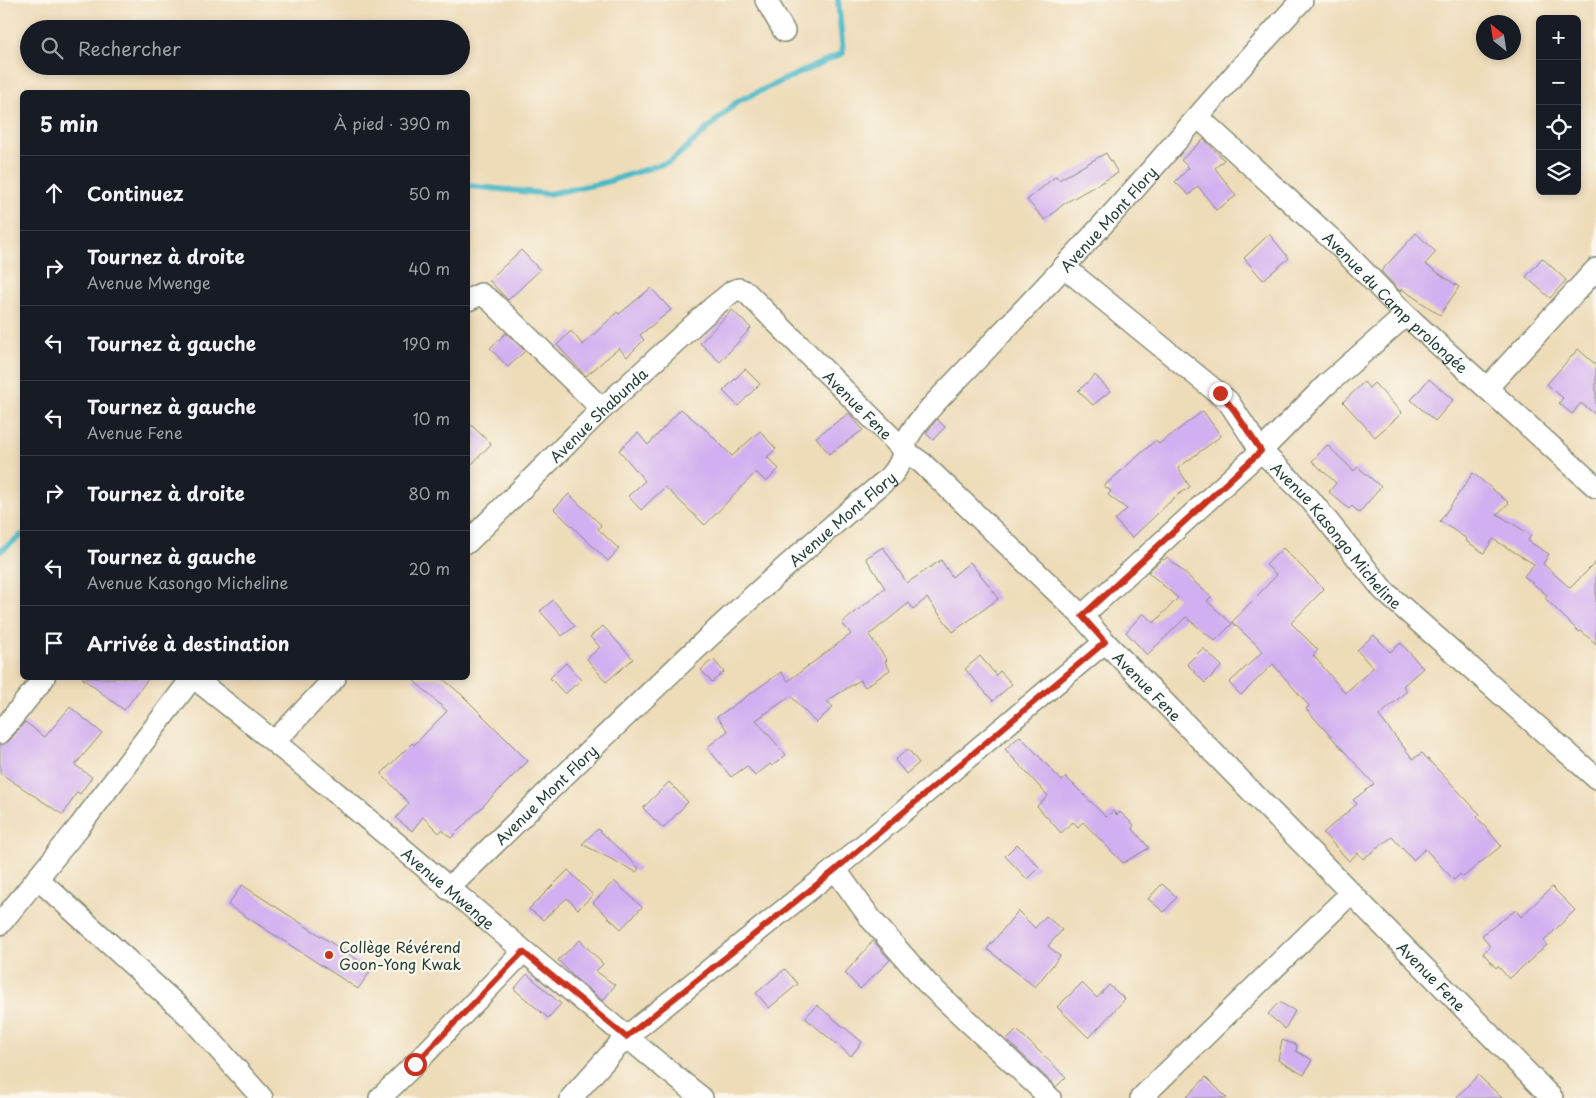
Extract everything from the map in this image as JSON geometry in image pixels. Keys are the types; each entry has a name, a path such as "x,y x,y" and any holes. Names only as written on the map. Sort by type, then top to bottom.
{"street":[{"path":"766,0 784,31"},
{"name":"Avenue Mont Flory","path":"448,889 662,680 824,531 891,476 900,466 908,440 915,426 933,405 1064,267 1302,0"},
{"name":"Avenue du Camp prolongée","path":"1198,117 1339,246 1406,315 1596,487"},
{"name":"Avenue Kasongo Micheline","path":"1064,267 1220,393 1234,410 1261,451 1309,498 1384,591 1596,778"},
{"path":"1486,388 1596,269"},
{"name":"Avenue Fene","path":"733,291 739,289 746,292 905,452 922,463 1082,616 1105,642 1552,1098"},
{"name":"Avenue Shabunda","path":"470,540 602,409 733,291"},
{"path":"470,299 480,294 491,301 602,409"},
{"path":"1082,616 1261,451 1326,385 1406,315"},
{"path":"571,1098 626,1037 835,870 1105,642"},
{"path":"0,733 42,680"},
{"path":"0,924 79,827 191,680"},
{"name":"Avenue Mwenge","path":"196,680 275,741 523,952 702,1098"},
{"path":"275,741 333,680"},
{"path":"835,870 872,919 927,983 1050,1098"},
{"path":"37,878 191,1018 262,1098"},
{"path":"1141,1098 1351,893"},
{"path":"380,1098 523,952"}],"building":[{"path":"1204,139 1224,160 1215,168 1236,196 1216,210 1198,186 1189,195 1175,182 1189,168 1181,160"},
{"path":"1106,153 1118,173 1065,203 1045,220 1027,200 1056,176 1059,180"},
{"path":"1416,233 1436,252 1425,264 1459,287 1440,315 1402,289 1400,291 1381,271"},
{"path":"1269,234 1289,258 1263,280 1244,258"},
{"path":"521,250 540,270 508,300 489,280"},
{"path":"1542,258 1566,280 1550,298 1526,277"},
{"path":"651,288 671,310 640,335 644,340 627,357 619,348 586,376 557,345 571,331 583,345 617,312 619,314"},
{"path":"732,310 751,328 720,362 700,343"},
{"path":"506,333 525,351 508,367 490,348"},
{"path":"1578,349 1596,365 1596,415 1581,403 1572,414 1559,403 1563,398 1547,384"},
{"path":"745,369 760,384 738,406 723,391"},
{"path":"1095,375 1110,391 1093,405 1078,391"},
{"path":"1429,379 1453,400 1435,421 1411,400"},
{"path":"1364,382 1369,388 1374,383 1402,413 1375,437 1343,402"},
{"path":"681,409 732,456 760,431 776,449 767,457 779,469 766,482 756,472 705,525 665,487 641,510 628,496 645,481 619,450 638,433 648,445"},
{"path":"1203,411 1221,436 1178,468 1190,487 1176,496 1132,538 1115,520 1127,509 1108,495 1111,491 1104,486 1156,440 1159,444"},
{"path":"849,413 863,430 829,454 816,437"},
{"path":"937,419 945,427 933,440 926,433"},
{"path":"470,424 491,444 470,466"},
{"path":"1327,445 1354,471 1358,467 1381,487 1359,513 1352,506 1349,509 1329,492 1336,483 1312,461"},
{"path":"1473,473 1509,503 1497,514 1531,535 1528,541 1549,554 1543,564 1570,588 1596,562 1596,644 1581,631 1579,632 1545,598 1548,596 1524,576 1534,564 1493,539 1484,553 1440,521"},
{"path":"569,494 601,525 598,529 619,549 608,561 554,509"},
{"path":"883,547 907,583 941,560 952,577 970,562 998,599 953,632 927,598 913,609 909,603 869,635 887,660 885,662 890,670 865,687 860,680 827,701 833,707 816,723 791,696 756,720 786,755 772,766 770,764 755,776 747,766 731,777 707,747 728,731 717,717 781,672 788,681 851,634 842,623 885,588 866,558"},
{"path":"1283,548 1324,589 1291,623 1318,650 1313,655 1345,693 1373,668 1357,650 1374,635 1390,652 1401,643 1423,668 1403,686 1407,691 1379,716 1413,759 1422,753 1480,814 1477,817 1501,846 1463,877 1460,874 1454,880 1425,849 1413,860 1392,837 1363,859 1358,853 1349,861 1323,833 1357,804 1353,800 1374,784 1306,709 1309,706 1273,664 1241,695 1229,683 1263,651 1232,622 1277,575 1266,565"},
{"path":"1167,557 1211,597 1207,601 1232,624 1215,641 1186,617 1147,655 1126,632 1143,613 1154,623 1178,598 1148,572 1162,559 1164,560"},
{"path":"553,600 575,626 562,636 540,611"},
{"path":"603,626 633,659 606,682 587,659 600,647 590,637"},
{"path":"1203,648 1222,666 1205,683 1187,664"},
{"path":"980,656 996,675 1000,671 1012,684 993,701 965,669"},
{"path":"713,659 724,672 712,682 701,670"},
{"path":"566,663 581,680 565,694 550,678"},
{"path":"85,680 147,680 124,710"},
{"path":"413,680 444,680 462,695 528,761 451,838 442,830 439,833 423,817 412,831 396,818 409,803 381,774 412,743 414,745 447,711"},
{"path":"70,707 102,733 75,765 92,777 80,794 77,792 63,815 0,773 0,745 9,741 25,722 45,737"},
{"path":"1020,736 1062,781 1066,777 1106,817 1113,811 1117,815 1120,812 1134,825 1132,828 1149,848 1123,863 1083,822 1078,827 1073,822 1061,833 1037,806 1048,796 1005,749"},
{"path":"908,749 919,763 906,774 895,760"},
{"path":"669,782 688,802 663,828 643,808"},
{"path":"598,829 639,868 636,872 582,844"},
{"path":"1017,844 1039,867 1027,879 1005,856"},
{"path":"568,870 593,895 578,909 567,898 543,920 529,909"},
{"path":"614,881 642,907 621,929 593,903"},
{"path":"1162,884 1177,897 1164,912 1148,899"},
{"path":"242,885 372,969 358,989 228,905"},
{"path":"1552,887 1575,910 1544,941 1547,945 1509,979 1483,953 1490,947 1482,935 1516,910 1521,917"},
{"path":"1018,911 1035,928 1046,916 1062,930 1048,946 1060,956 1035,987 987,949"},
{"path":"580,940 603,964 596,971 615,985 603,1001 576,979 558,960"},
{"path":"873,941 890,960 860,989 845,973"},
{"path":"785,969 798,984 769,1008 756,993"},
{"path":"527,974 561,1004 548,1018 514,989"},
{"path":"1082,983 1097,998 1109,985 1125,999 1089,1038 1057,1007"},
{"path":"1279,1002 1295,1011 1285,1029 1268,1014"},
{"path":"817,1005 862,1042 851,1056 805,1018"},
{"path":"1017,1030 1066,1077 1056,1087 1007,1040"},
{"path":"1282,1040 1297,1045 1296,1051 1312,1060 1304,1075 1278,1060"},
{"path":"1478,1075 1502,1098 1456,1098"},
{"path":"1206,1077 1227,1098 1186,1098"}],"waterway":[{"path":"470,186 548,194 603,183 669,162 738,101 843,53 838,0"},
{"path":"0,551 20,536"}],"place":[{"name":"Collège Révérend Goon-Yong Kwak","path":"329,955"}],"route":[{"path":"415,1064 523,952 626,1037 835,870 1105,642 1082,616 1261,451 1228,401 1220,393"}]}
